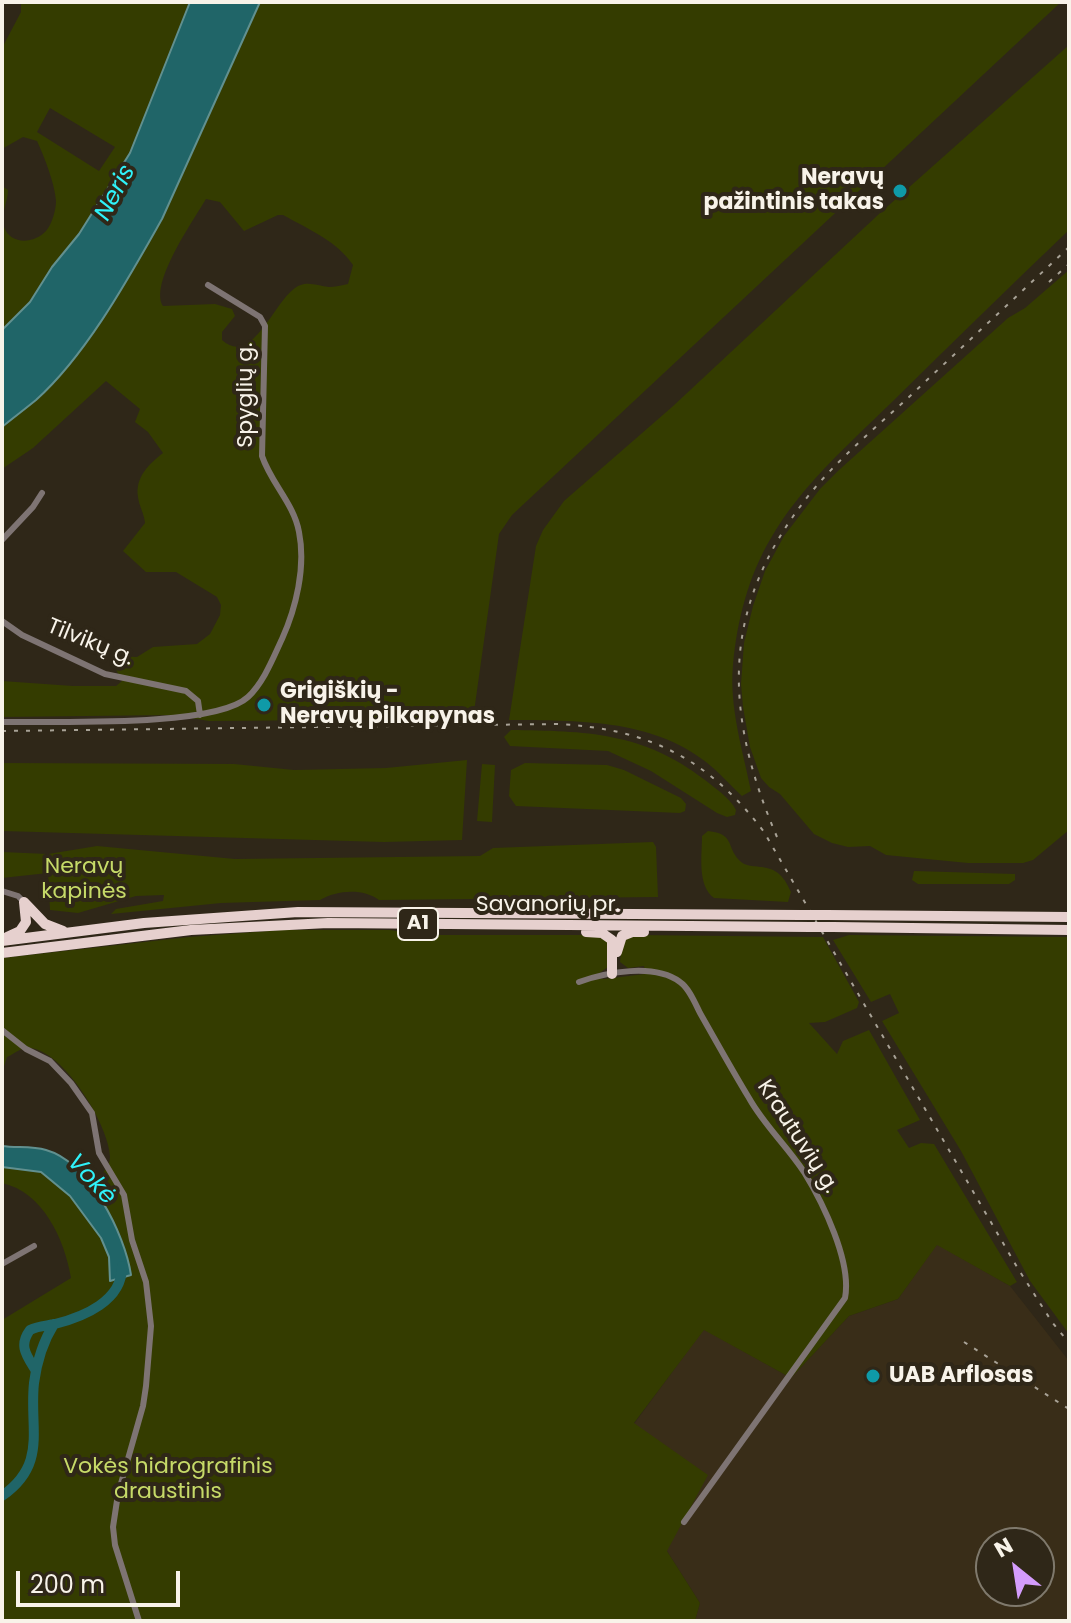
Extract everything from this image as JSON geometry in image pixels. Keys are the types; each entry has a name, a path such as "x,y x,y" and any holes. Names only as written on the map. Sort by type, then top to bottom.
{"highway":[{"path":"24,902 52,929 73,932"},
{"path":"2,940 23,927 27,917 24,902"},
{"name":"Savanorių pr.","path":"73,932 230,916 375,911 1069,917"},
{"path":"328,923 602,933 612,940 615,974"},
{"name":"Savanorių pr.","path":"2,953 191,930 328,923 1069,930"},
{"path":"615,974 619,940 632,932 810,927"},
{"name":"A1","path":"2,940 73,932"}],"street":[{"name":"Spyglių g.","path":"2,722 152,719 200,715 240,703 250,696 262,679 288,626 301,573 300,536 297,523 262,456 264,322 208,285"},
{"path":"2,540 42,493"},
{"name":"Tilvikų g.","path":"2,621 22,635 105,674 195,695 200,715"},
{"path":"2,891 18,896 24,902"},
{"name":"Krautuvių g.","path":"579,982 615,974 645,972 684,984 755,1109 804,1173 830,1225 845,1268 848,1285 845,1298 684,1522"},
{"path":"2,1030 26,1049 50,1061 71,1083 92,1113 99,1153 124,1195 132,1240 146,1282 151,1326 146,1386 118,1494 113,1527 115,1545 139,1621"},
{"path":"2,1264 34,1246"}],"shaded area":[{"path":"937,1244 1010,1286 1069,1361 1069,1621 695,1621 700,1603 667,1551 634,1424 704,1329 791,1378 849,1316 898,1299"}],"green space":[{"path":"21,2 190,2 130,153 79,234 52,267 30,302 2,330 2,186 8,190 4,227 17,240 30,240 46,231 56,205 51,178 37,141 23,137 2,149 2,48 21,12","holes":["50,108 115,147 99,171 37,132"]},
{"path":"260,2 1061,2 512,515 499,534 473,719 209,721 173,715 2,717 2,681 116,686 122,681 113,664 113,656 137,657 153,647 197,644 210,634 220,615 221,605 217,597 176,572 146,572 123,551 145,523 138,497 141,477 163,453 148,432 135,422 140,409 106,381 33,448 2,469 2,427 36,400 72,361 105,315 162,219","holes":["206,199 220,202 244,231 283,215 321,236 339,249 353,265 348,284 298,286 253,339 244,345 233,346 222,340 222,332 235,316 232,309 215,304 163,306 160,296 162,283 183,237"]},
{"path":"1069,45 1069,230 826,467 783,519 756,568 741,616 732,681 751,791 742,796 711,766 661,737 586,722 509,720 536,546 543,530 564,501 672,407 879,214"},
{"path":"1069,270 1069,830 1033,860 1023,863 968,863 886,855 870,846 848,847 832,843 814,834 780,794 761,778 750,747 741,684 744,643 765,571 784,536 820,489 839,470 1008,318 1025,308"},
{"path":"511,730 564,731 636,743 682,764 705,780 730,801 736,810 735,815 727,817 717,813 651,771 608,751 510,746 504,737"},
{"path":"467,760 462,840 384,842 2,831 2,763 234,764 294,770 386,768"},
{"path":"525,763 607,765 624,770 681,798 686,804 685,811 516,806 509,796 511,770"},
{"path":"482,764 495,765 492,822 477,821"},
{"path":"708,831 726,838 744,864 778,873 791,892 788,902 714,898 705,886 702,870 702,836"},
{"name":"Neravų kapinės","path":"653,842 656,847 658,897 379,900 350,892 320,900 221,903 111,914 116,909 163,901 164,895 136,896 78,913 50,910 48,873 2,878 2,852 48,854 97,846 235,859 480,856 493,848"},
{"path":"914,871 1015,874 1015,880 1009,884 918,884 912,880"},
{"name":"Vokės hidrografinis draustinis","path":"282,930 390,930 424,935 595,935 608,942 608,967 598,974 599,978 604,979 645,974 644,966 628,968 620,962 622,942 632,935 823,937 859,1002 857,1008 825,1022 809,1023 837,1054 843,1041 869,1030 920,1120 897,1130 909,1148 921,1143 934,1144 1017,1282 1010,1286 937,1245 898,1299 849,1316 791,1378 704,1330 634,1423 708,1475 667,1551 700,1603 695,1621 2,1621 2,1320 71,1278 63,1248 50,1220 29,1196 2,1183 2,1167 41,1172 53,1181 70,1196 101,1238 109,1257 130,1270 122,1238 107,1210 67,1160 99,1179 110,1160 102,1127 82,1092 56,1061 29,1048 7,1057 2,1073 2,958"},
{"path":"849,935 1069,937 1069,1334 1030,1281 961,1151 882,1021 899,1013 890,994 871,1002 833,940"}],"water":[{"name":"Neris","path":"190,2 260,2 162,219 121,291 55,381 2,427 2,330 30,302 52,267 79,234 130,153"},
{"path":"2,1146 46,1150 77,1169 113,1221 131,1275 110,1281 109,1257 101,1238 70,1196 41,1172 2,1167"}],"waterway":[{"name":"Vokė","path":"36,1371 24,1346 30,1330 77,1317 99,1306 116,1289 122,1266"},
{"name":"Vokė","path":"2,1496 26,1471 31,1458 35,1375 43,1345 54,1324"}],"railway":[{"path":"777,837 759,791 740,703 739,661 746,619 759,578 780,537 809,495 832,469 1069,247"},
{"path":"1049,282 1069,264"},
{"path":"2,731 556,724 620,732 674,752 721,785 764,832 1017,1267 1069,1343"},
{"path":"964,1342 1069,1409"}],"place":[{"name":"Neravų pažintinis takas","path":"900,191"},
{"name":"Grigiškių - Neravų pilkapynas","path":"264,705"},
{"name":"UAB Arflosas","path":"873,1376"}]}
